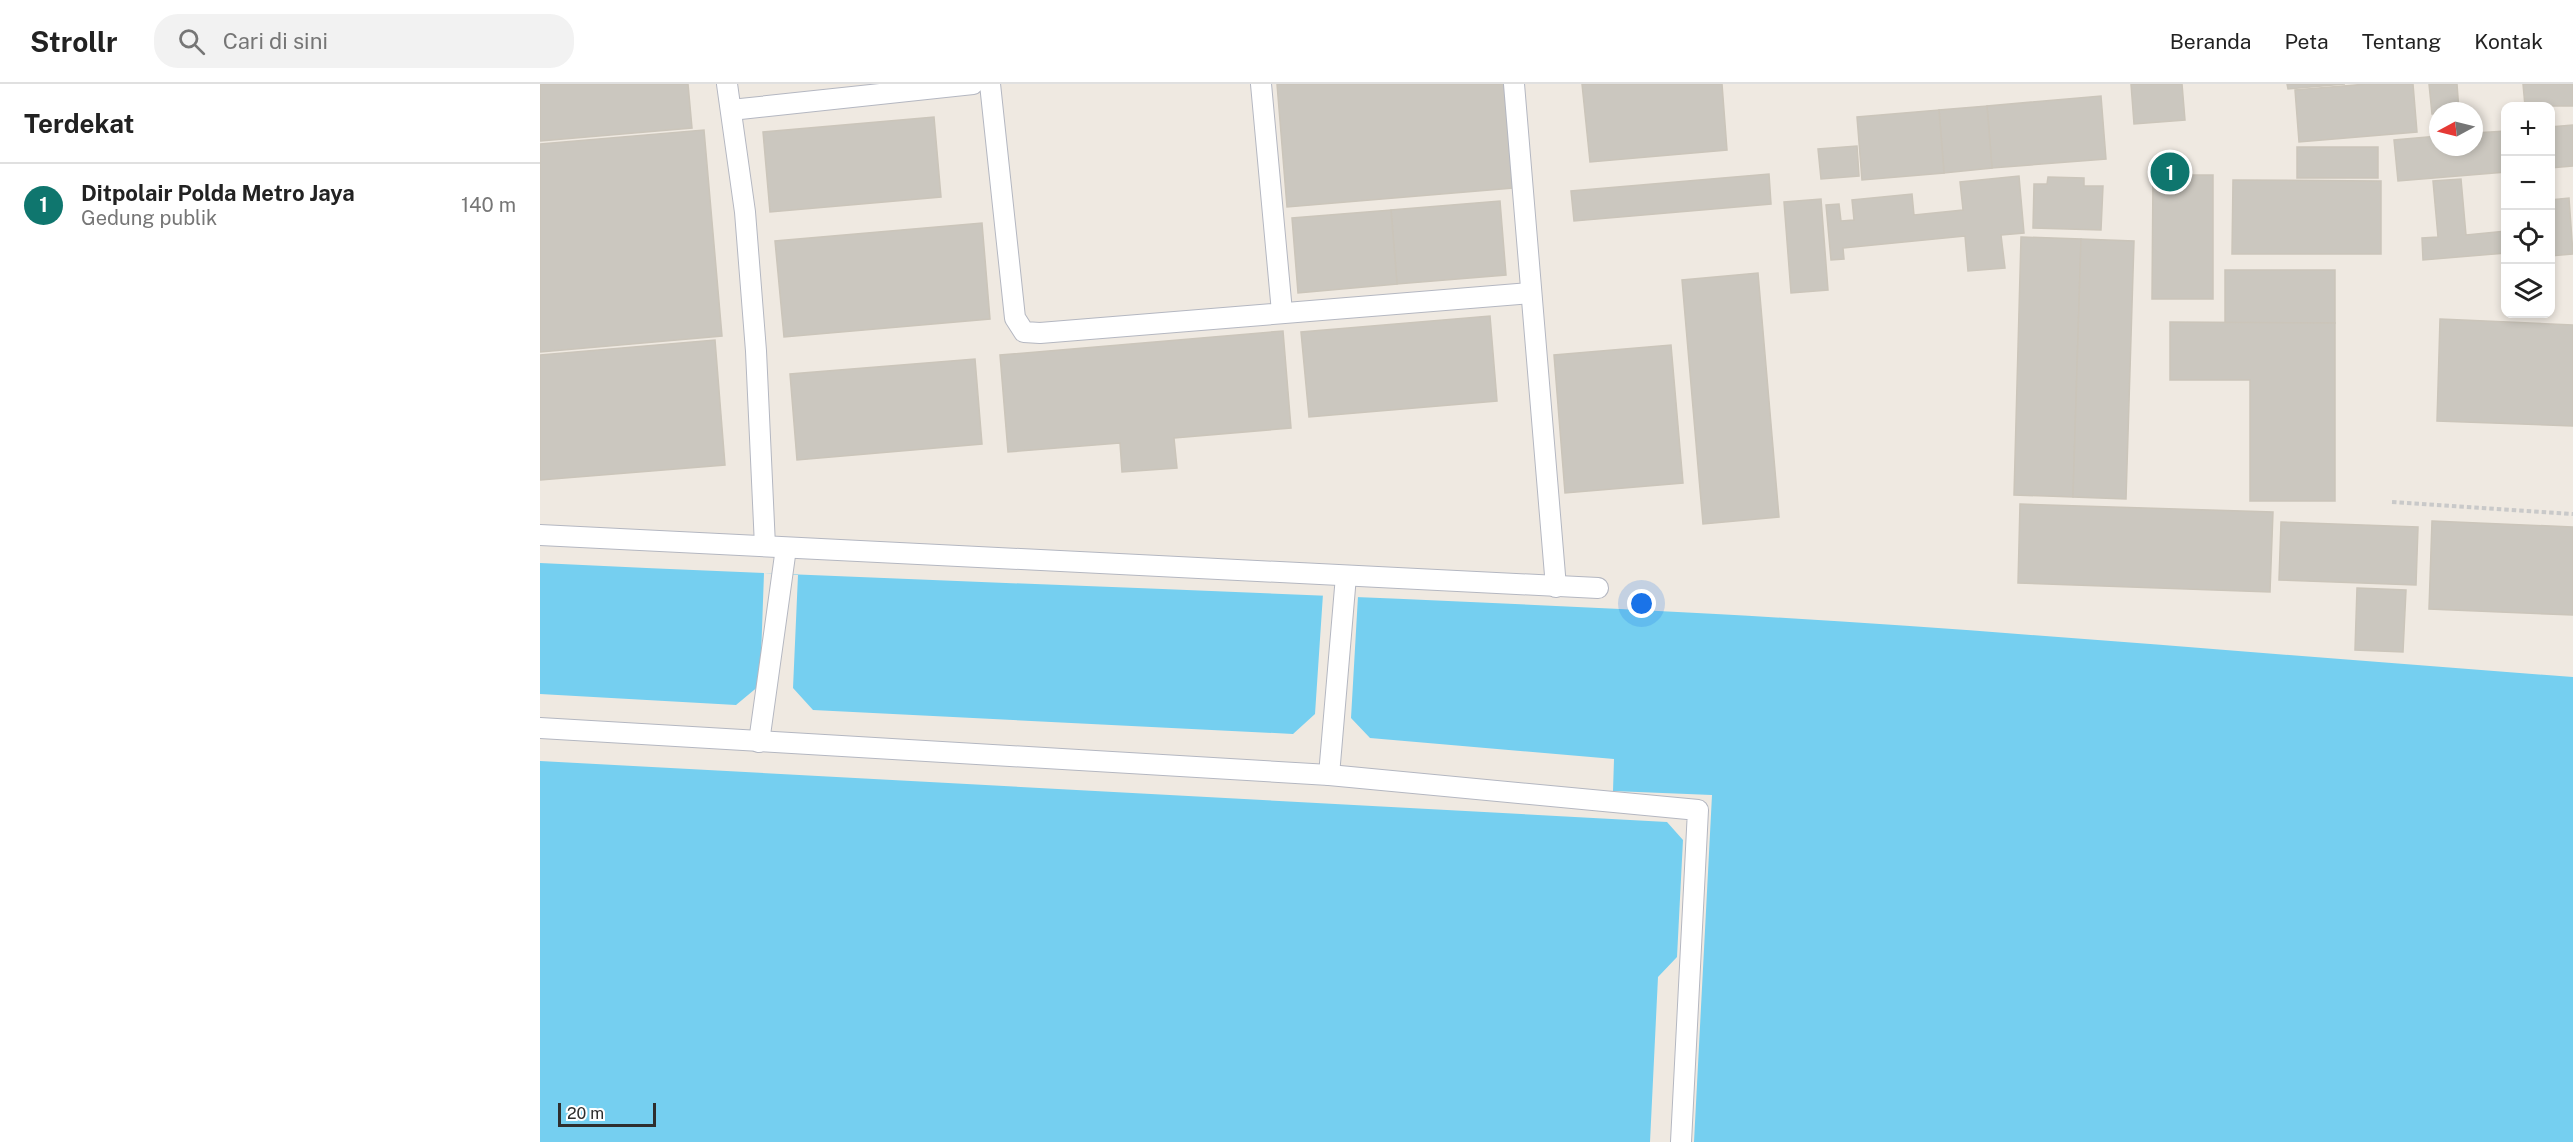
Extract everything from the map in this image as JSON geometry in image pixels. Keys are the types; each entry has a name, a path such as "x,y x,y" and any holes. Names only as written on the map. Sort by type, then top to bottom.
{"lane":[{"path":"727,84 745,212 754,316 765,546"},
{"path":"730,110 973,84"},
{"path":"990,84 1015,318 1024,332 1040,333 1531,293"},
{"path":"1261,84 1282,312"},
{"path":"1514,84 1556,586"},
{"path":"540,535 1598,588"},
{"path":"759,742 786,548"},
{"path":"1329,775 1346,576"},
{"path":"540,728 1329,775 1698,810 1681,1142"}],"path":[{"path":"2392,502 2573,514"}],"water":[{"path":"540,563 1422,600 1823,620 2573,677 2573,1142 540,1142"}],"pier":[{"path":"764,573 798,575 793,688 813,710 1293,734 1315,714 1323,594 1358,596 1351,718 1370,738 1614,759 1613,791 1712,795 1694,1142 1650,1142 1658,977 1677,957 1683,840 1667,822 540,761 540,694 736,705 760,685"}],"building":[{"path":"540,84 688,84 692,128 540,141"},
{"path":"1277,84 1504,84 1513,188 1287,207"},
{"path":"1582,84 1722,84 1727,150 1590,162"},
{"path":"2131,84 2182,84 2185,120 2134,124"},
{"path":"2287,84 2345,84 2288,89"},
{"path":"2367,84 2413,84 2417,132 2299,142 2295,90"},
{"path":"2429,84 2457,84 2458,102 2431,102"},
{"path":"2523,84 2573,84 2573,106 2555,106 2555,102 2525,102"},
{"path":"2101,96 2106,159 1992,168 1987,106"},
{"path":"1987,106 1992,168 1944,173 1939,110"},
{"path":"1939,110 1944,173 1862,180 1857,117"},
{"path":"934,117 941,197 770,212 763,132"},
{"path":"2573,125 2573,166 2555,168 2555,127"},
{"path":"704,130 722,336 540,352 540,144"},
{"path":"2501,131 2501,172 2398,181 2394,140 2429,137 2429,156 2483,156 2483,132"},
{"path":"1857,146 1859,176 1821,179 1818,149"},
{"path":"2297,147 2378,147 2378,178 2297,178"},
{"path":"1769,174 1771,204 1574,221 1571,191"},
{"path":"2153,175 2213,175 2213,299 2152,299"},
{"path":"2019,176 2024,233 2001,235 2005,268 1968,271 1965,236 1843,248 1844,259 1831,260 1826,205 1839,204 1841,221 1854,220 1852,200 1912,194 1914,215 1963,210 1960,182"},
{"path":"2048,177 2084,178 2084,186 2103,186 2101,230 2033,228 2034,184 2047,184"},
{"path":"2461,179 2466,235 2501,232 2501,253 2423,260 2422,238 2438,237 2433,181"},
{"path":"2233,180 2381,181 2381,254 2232,254"},
{"path":"2569,198 2573,254 2555,256 2555,199"},
{"path":"1821,199 1828,290 1791,293 1784,202"},
{"path":"1500,201 1506,275 1397,284 1391,210"},
{"path":"1391,210 1397,284 1298,293 1292,218"},
{"path":"982,223 990,319 784,337 775,241"},
{"path":"2021,237 2081,239 2073,497 2014,495"},
{"path":"2081,239 2134,241 2126,499 2073,497"},
{"path":"2225,270 2335,270 2335,323 2225,323"},
{"path":"1758,273 1779,517 1703,524 1682,280"},
{"path":"1490,316 1497,401 1309,417 1301,332"},
{"path":"2440,319 2573,325 2573,426 2437,421"},
{"path":"2170,322 2335,323 2335,501 2250,501 2250,380 2170,380"},
{"path":"1283,331 1291,428 1174,438 1177,468 1122,472 1120,443 1008,452 1000,355"},
{"path":"715,340 725,465 540,480 540,355"},
{"path":"1671,345 1683,483 1565,493 1554,355"},
{"path":"975,359 982,444 797,460 790,374"},
{"path":"2020,504 2273,512 2270,592 2018,583"},
{"path":"2432,521 2573,527 2573,615 2429,609"},
{"path":"2281,522 2418,527 2416,585 2279,580"},
{"path":"2357,588 2406,590 2403,652 2355,650"}],"place":[{"name":"Ditpolair Polda Metro Jaya","path":"2170,172"}]}
